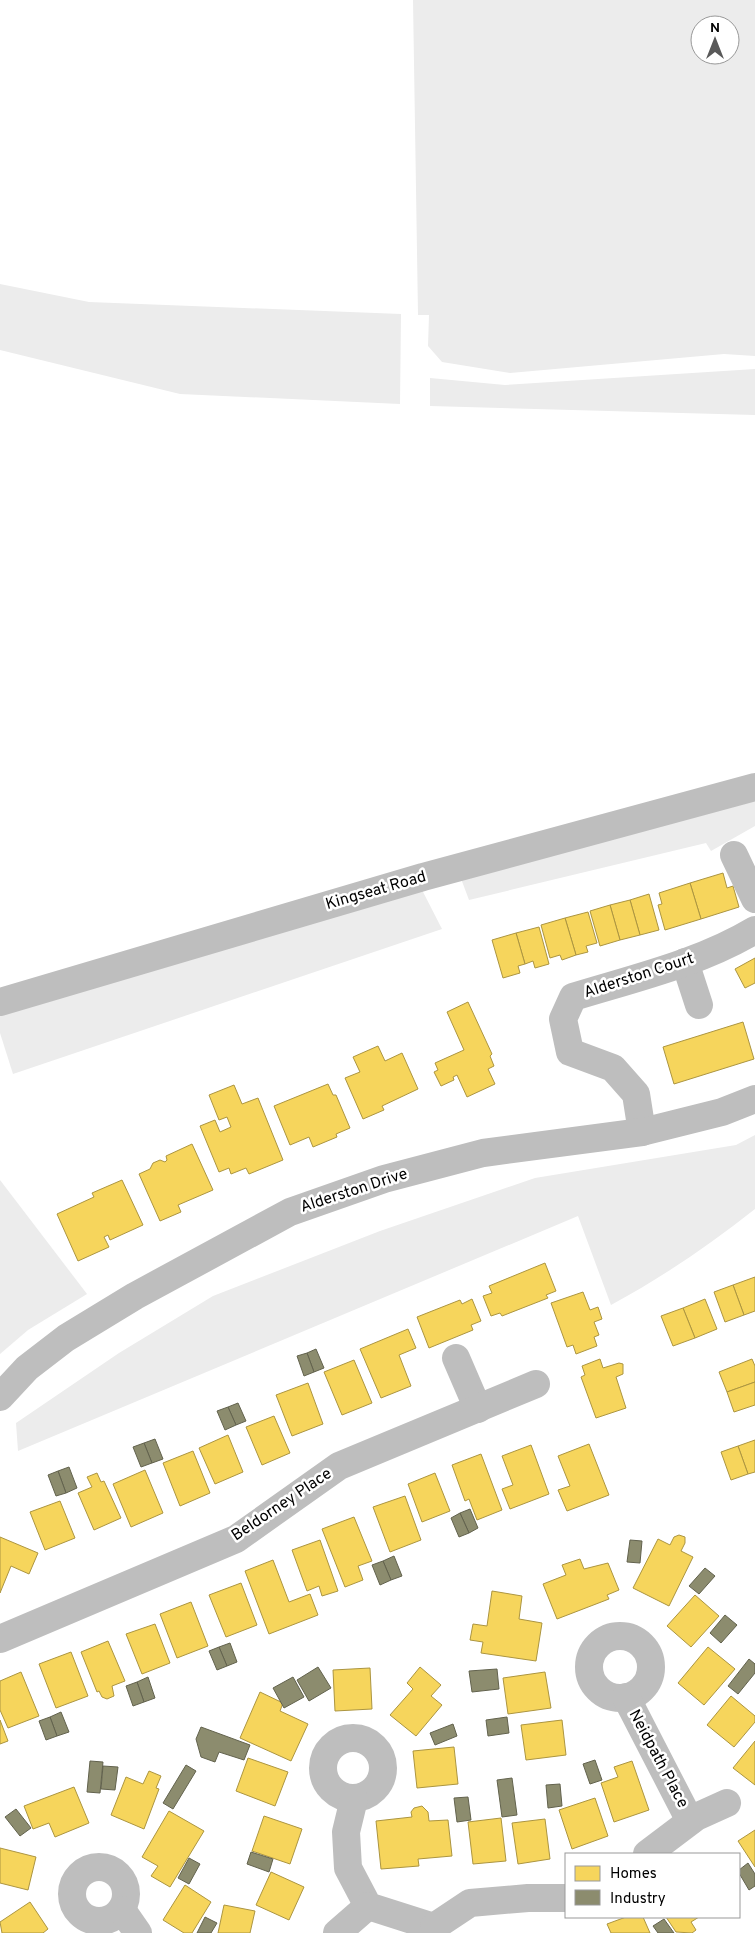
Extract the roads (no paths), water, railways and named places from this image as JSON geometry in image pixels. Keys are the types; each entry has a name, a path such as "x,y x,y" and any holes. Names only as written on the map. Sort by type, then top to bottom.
{"street":[{"name":"Kingseat Road","path":"0,1002 423,877 755,786"},
{"path":"734,855 755,899"},
{"name":"Alderston Court","path":"642,1132 636,1094 614,1068 570,1052 563,1019 573,997 685,962 732,944 755,930"},
{"path":"685,962 699,1005"},
{"name":"Alderston Drive","path":"0,1397 27,1368 66,1338 136,1296 290,1212 384,1179 483,1153 642,1132 722,1112 755,1099"},
{"path":"456,1358 478,1408"},
{"name":"Beldorney Place","path":"0,1639 236,1539 339,1466 536,1384"},
{"name":"Neidpath Place","path":"626,1697 690,1821"},
{"path":"354,1799 346,1832 348,1868 368,1906 434,1930 470,1903 528,1898 565,1898"},
{"name":"Neidpath Place","path":"648,1853 690,1821 727,1803"},
{"path":"337,1933 368,1906"},
{"path":"122,1910 138,1933"}]}
